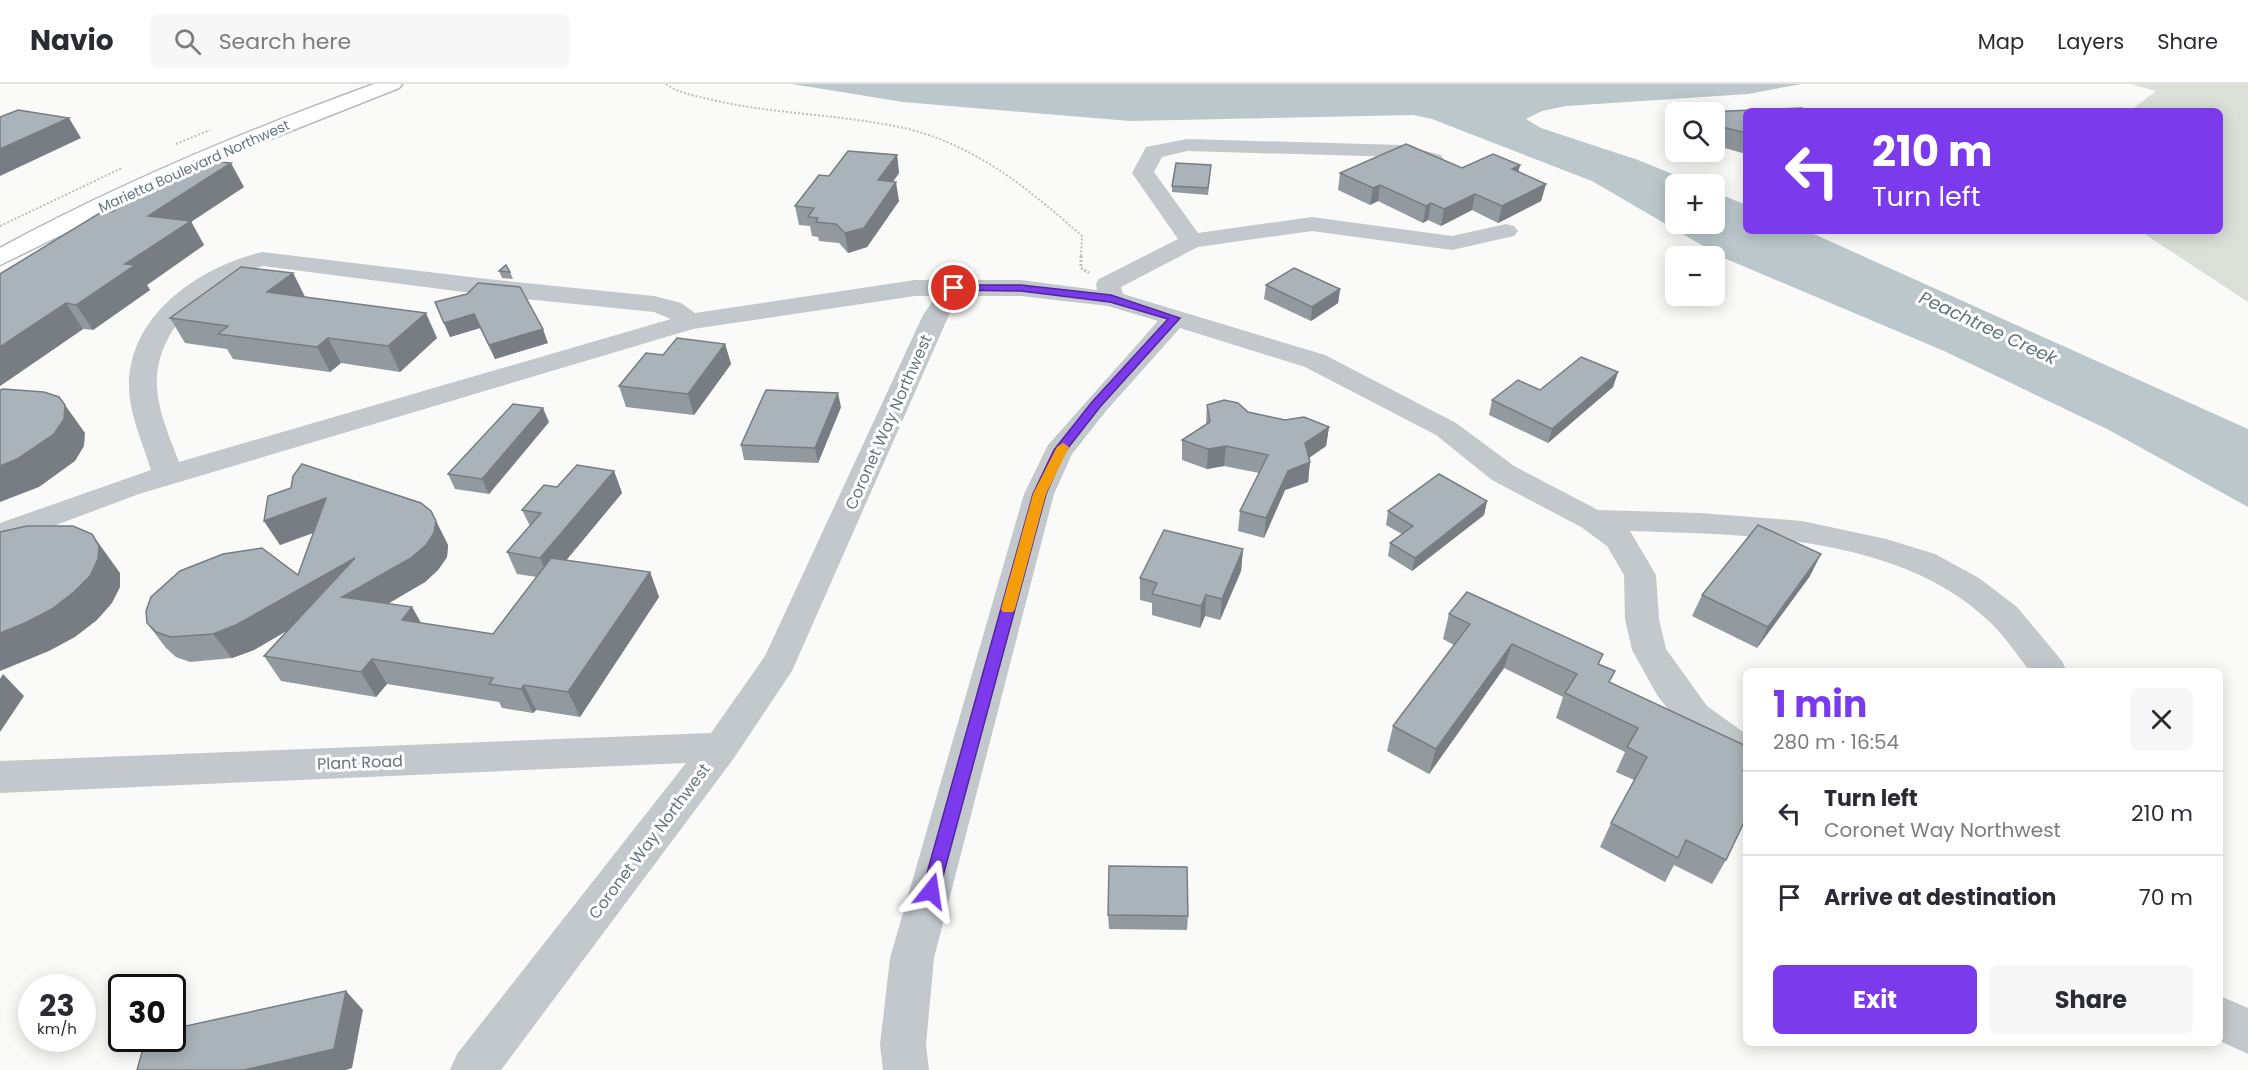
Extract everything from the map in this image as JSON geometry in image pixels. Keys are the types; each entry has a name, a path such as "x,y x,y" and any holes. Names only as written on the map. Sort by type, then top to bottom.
{"main road":[{"name":"Marietta Boulevard Northwest","path":"0,236 211,138 350,84"},
{"name":"Marietta Boulevard Northwest","path":"0,258 194,163 283,125 392,84"}],"street":[{"path":"1192,241 1162,196 1143,173 1154,152 1187,145 1401,151 1457,167"},
{"path":"1111,298 1108,284 1192,241 1312,224 1452,243 1506,231"},
{"path":"168,475 143,386 145,359 158,329 204,283 242,262 262,259 487,287 654,304 672,309 690,322"},
{"path":"0,535 128,487 690,322 915,288 1021,288 1111,298 1315,361 1446,429 1503,473 1592,520 1619,539 1640,575 1642,619 1649,650 1670,685 1694,716 1743,752"},
{"name":"Coronet Way Northwest","path":"472,1070 721,747 780,662 936,315 954,288"},
{"path":"906,1070 903,1045 912,958 1039,494 1058,452 1096,405 1175,318"},
{"path":"1592,520 1700,523 1802,532 1895,553 1923,562 1975,592 2005,616 2047,668"},
{"name":"Plant Road","path":"0,777 721,747"},
{"path":"2223,1019 2248,1032"}],"path":[{"path":"666,84 676,91 753,108 873,122 928,134 968,151 1029,189 1082,236 1081,251"}],"shaded area":[{"path":"2131,84 2248,84 2248,302 2145,234 2223,234 2223,108 2134,108 2156,91"}],"water":[{"path":"792,84 1801,84 1748,94 1566,106 1542,111 1526,119 1541,128 1638,160 1672,174 1665,174 1665,224 1592,181 1432,119 1413,115 1130,121 903,102"},
{"name":"Peachtree Creek","path":"1725,196 1743,204 1743,234 1814,234 2248,429 2248,507 2109,430 1944,351 1725,258 1725,246 1703,246 1683,234 1725,234"}],"building":[{"path":"18,110 69,118 0,149 0,117"},
{"path":"1743,110 1743,132 1725,128 1725,111"},
{"path":"1406,144 1462,168 1493,154 1520,165 1512,169 1546,184 1502,206 1475,194 1444,209 1431,203 1426,206 1380,185 1373,188 1340,173"},
{"path":"848,151 897,155 878,180 896,182 864,228 845,233 836,224 816,222 818,218 808,217 814,208 795,206 819,175 829,176"},
{"path":"196,160 231,163 148,216 191,221 125,264 135,265 76,305 66,303 0,347 0,274 103,211 112,212"},
{"path":"1176,163 1211,165 1208,188 1172,186"},
{"path":"506,265 510,272 499,271"},
{"path":"241,267 293,273 267,292 426,313 388,346 328,338 317,347 218,334 228,326 170,318"},
{"path":"1294,268 1340,289 1312,307 1266,285"},
{"path":"478,283 520,287 543,329 489,345 474,314 444,323 435,302 467,294"},
{"path":"677,338 725,344 688,394 619,386 646,353 663,355"},
{"path":"1581,357 1618,372 1552,429 1492,400 1518,380 1540,390"},
{"path":"0,390 44,392 59,397 65,405 64,419 54,434 17,459 0,466"},
{"path":"766,390 838,393 815,448 741,445"},
{"path":"1224,400 1238,403 1248,412 1285,420 1304,417 1329,427 1305,443 1310,462 1288,471 1266,518 1240,511 1268,455 1226,446 1208,449 1182,440 1210,422 1207,405"},
{"path":"513,404 543,408 482,479 448,474"},
{"path":"302,464 421,503 431,511 436,521 434,533 426,545 411,558 342,597 412,607 402,620 493,634 551,558 650,572 568,692 524,685 521,689 489,684 493,678 372,659 361,672 264,656 355,558 236,625 213,634 171,637 156,632 147,623 146,611 151,597 180,571 223,554 262,548 298,575 326,498 264,521 268,496 291,488 293,476"},
{"path":"577,465 614,471 540,558 507,552 541,513 522,510 544,485 557,487"},
{"path":"1439,474 1487,501 1415,558 1390,543 1413,526 1388,511"},
{"path":"1758,525 1821,554 1768,627 1702,595"},
{"path":"27,526 73,526 92,534 99,546 98,559 90,576 52,609 0,633 0,532"},
{"path":"1164,530 1243,549 1222,599 1206,595 1201,606 1152,594 1157,583 1140,578"},
{"path":"1467,592 1603,654 1598,664 1615,671 1609,682 1743,745 1743,824 1726,860 1686,840 1678,858 1611,823 1647,757 1627,747 1638,728 1565,693 1577,674 1512,644 1436,749 1393,726 1470,624 1449,614"},
{"path":"1109,866 1187,867 1188,916 1108,915"},
{"path":"346,991 334,1049 244,1070 137,1070 142,1052 186,1052 186,1026"}],"slow traffic":[{"path":"1008,609 1039,494 1058,452 1063,447"}],"route":[{"path":"931,891 1039,494 1058,452 1096,405 1175,318 1111,298 1021,288 954,288"}]}
